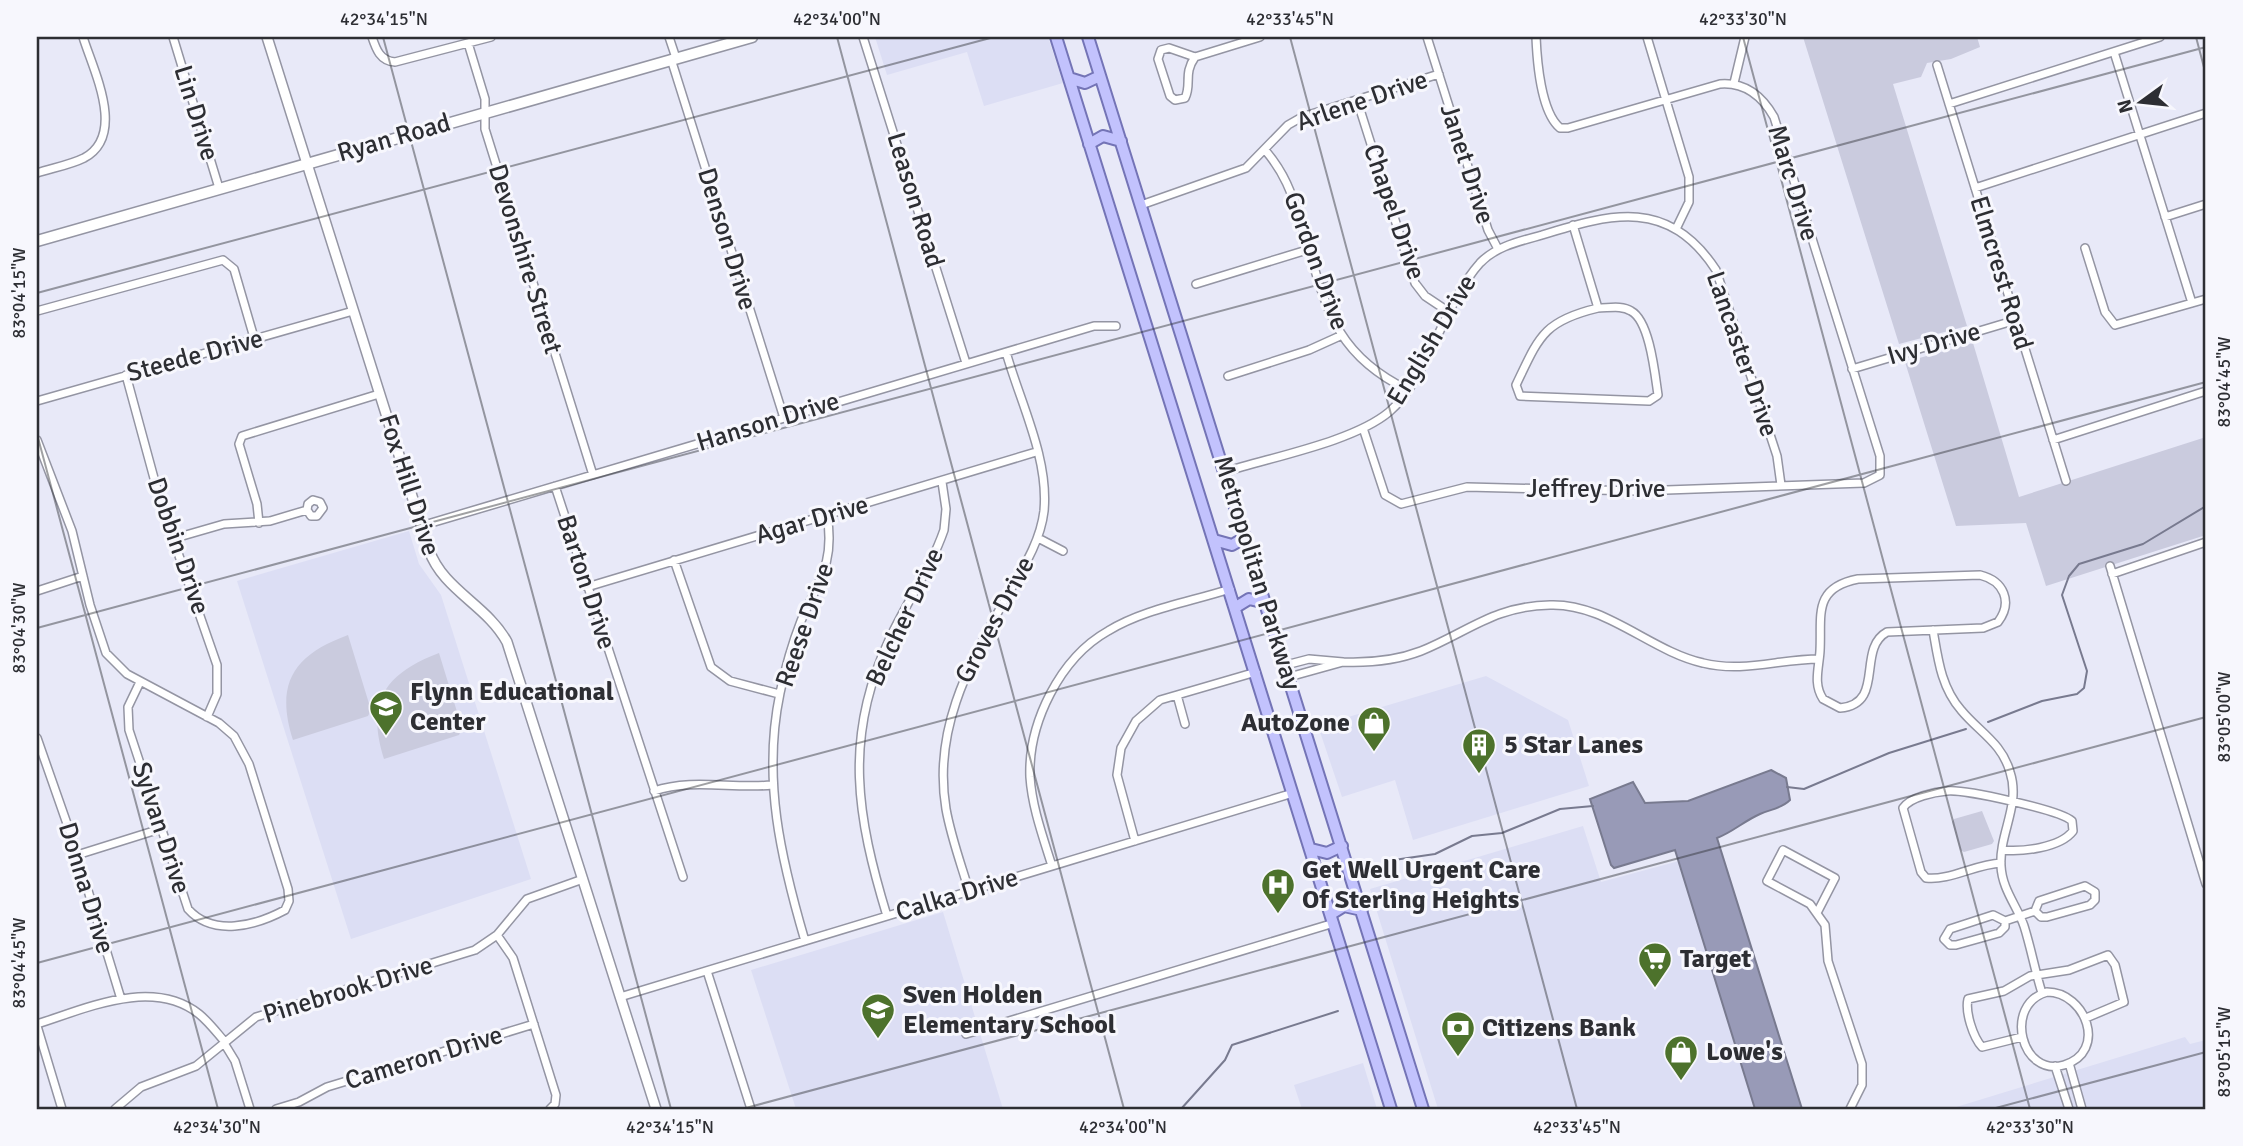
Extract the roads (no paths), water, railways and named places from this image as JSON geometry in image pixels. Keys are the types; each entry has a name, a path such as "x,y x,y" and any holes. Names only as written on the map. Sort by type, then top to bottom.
{"main road":[{"name":"Ryan Road","path":"37,241 752,37"},
{"name":"Metropolitan Parkway","path":"1056,37 1391,1109"},
{"name":"Metropolitan Parkway","path":"1088,37 1423,1109"},
{"path":"1069,78 1085,83 1100,76"},
{"path":"1089,144 1103,136 1121,141"},
{"path":"1214,540 1233,545 1246,537"},
{"path":"1236,607 1249,599 1266,603"},
{"path":"1311,849 1327,853 1342,846"},
{"path":"1332,918 1345,906 1362,910"}],"street":[{"path":"37,173 87,156 104,132 105,111 83,37"},
{"name":"Lin Drive","path":"173,37 219,188"},
{"name":"Fox Hill Drive","path":"267,37 431,558 441,574 490,618 507,642 656,1109"},
{"path":"372,37 378,53 385,60 401,62 491,37"},
{"name":"Denson Drive","path":"669,37 673,59 784,418"},
{"name":"Leason Road","path":"863,37 966,363"},
{"path":"1195,57 1187,71 1188,94 1185,98 1175,100 1170,96 1158,54 1169,48 1195,57 1260,37"},
{"name":"Janet Drive","path":"1427,37 1488,230 1498,249"},
{"path":"1536,37 1542,84 1558,126 1568,128 1709,86 1734,83 1745,37"},
{"path":"1647,37 1690,183 1687,208 1676,229"},
{"path":"1949,104 2160,37"},
{"name":"Devonshire Street","path":"468,43 481,97 485,99 485,130 593,475"},
{"path":"2114,52 2192,303"},
{"name":"Elmcrest Road","path":"1937,65 2066,481"},
{"name":"Arlene Drive","path":"1141,205 1236,173 1298,119 1439,74"},
{"name":"Marc Drive","path":"1734,83 1759,97 1774,117 1880,456 1880,474"},
{"name":"Chapel Drive","path":"1357,100 1415,283 1425,296 1449,312"},
{"path":"1975,188 2206,113"},
{"name":"Gordon Drive","path":"1265,150 1286,178 1340,336 1369,368 1408,390"},
{"path":"2165,217 2206,204"},
{"name":"English Drive","path":"1225,472 1363,428 1392,410 1408,390 1474,270 1498,249 1604,216 1628,215 1654,219 1676,229"},
{"path":"1573,225 1598,308"},
{"name":"Lancaster Drive","path":"1676,229 1699,247 1721,279 1777,456 1781,485"},
{"path":"2085,248 2105,312 2115,325 2206,299"},
{"path":"1196,284 1310,249"},
{"path":"37,311 223,260 234,269 255,341"},
{"path":"1598,308 1626,309 1640,320 1654,362 1658,395 1656,399 1520,396 1516,385 1544,332 1560,320 1598,308"},
{"name":"Steede Drive","path":"37,401 353,311"},
{"name":"Ivy Drive","path":"1852,369 2016,320"},
{"name":"Hanson Drive","path":"421,526 1094,326 1116,326"},
{"path":"1228,376 1309,350 1340,336"},
{"name":"Groves Drive","path":"969,891 946,807 943,772 947,730 965,673 1038,538 1045,496 1036,452 1006,352"},
{"name":"Dobbin Drive","path":"126,375 172,539 219,673 217,694 207,717"},
{"path":"2053,440 2206,391"},
{"path":"260,523 257,503 239,444 242,436 379,394"},
{"name":"Jeffrey Drive","path":"1363,428 1385,495 1401,504 1467,487 1638,491 1864,483 1880,474"},
{"path":"37,440 72,531 106,653 121,669 141,682 207,717"},
{"name":"Agar Drive","path":"587,587 1036,452"},
{"name":"Belcher Drive","path":"887,916 863,831 859,779 862,734 879,661 944,530 946,509 942,482"},
{"name":"Barton Drive","path":"555,486 683,877"},
{"path":"172,539 224,524 260,523 307,510"},
{"name":"Reese Drive","path":"805,941 786,874 772,785 779,694 801,622 828,563 831,539 827,515"},
{"path":"1038,538 1062,551"},
{"path":"2206,542 2111,570 2206,884"},
{"path":"674,560 711,667 730,681 779,694"},
{"path":"1980,575 1993,579 2000,586 2006,608 1993,625 1933,631 1893,631 1882,635 1875,644 1866,695 1846,707 1829,704 1820,695 1816,684 1821,609 1828,594 1846,581 1910,576 1980,575"},
{"path":"37,591 83,576"},
{"path":"1052,866 1032,794 1030,760 1043,711 1062,677 1083,651 1108,631 1143,615 1230,589"},
{"path":"1286,665 1369,663 1406,656 1492,616 1554,604 1593,613 1678,656 1713,665 1743,668 1819,659"},
{"path":"1933,631 1938,661 1954,702 1992,739 2005,758 2012,780 2013,803 2001,850 2001,863 2006,888 2020,916 2042,993"},
{"path":"1289,677 1322,663"},
{"path":"1135,841 1118,785 1118,758 1136,721 1160,701 1256,672"},
{"name":"Sylvan Drive","path":"141,682 130,700 128,722 185,903 200,920 211,925 232,927 278,914 288,905 288,889 245,755 234,736 207,717"},
{"path":"1177,695 1185,724"},
{"name":"Donna Drive","path":"37,738 77,855 121,999"},
{"path":"653,791 692,783 736,788 772,785"},
{"path":"2001,850 2035,847 2067,837 2073,831 2072,821 2067,817 1970,792 1947,790 1912,800 1903,808 1921,872 1926,878 2001,863"},
{"name":"Calka Drive","path":"620,997 1293,793"},
{"path":"77,855 160,828"},
{"path":"1818,911 1835,878 1783,850 1767,881 1818,911 1826,930 1828,961 1862,1065 1862,1084 1850,1109"},
{"name":"Pinebrook Drive","path":"120,1107 141,1087 189,1071 256,1017 469,952 497,935 527,899 583,879"},
{"path":"2085,886 2095,892 2095,900 2090,905 2047,917 2040,917 2035,911 2037,903 2042,900 2085,886"},
{"path":"2005,921 2035,911"},
{"path":"1993,915 2002,917 2005,921 2005,927 1999,933 1956,945 1950,945 1944,939 1950,929 1993,915"},
{"path":"966,1034 1332,918"},
{"path":"497,935 511,953 556,1095 553,1107"},
{"path":"2022,1037 1982,1047 1977,1041 1966,1002 1972,995 2004,991 2036,975 2076,968 2104,955 2112,957 2124,1002 2086,1018"},
{"path":"706,971 751,1109"},
{"path":"2042,993 2067,997 2086,1018 2089,1034 2086,1048 2062,1065 2035,1059 2022,1037 2024,1011 2030,1001 2042,993"},
{"path":"62,1109 37,1025 121,999 148,997 184,1006 199,1014 225,1043 235,1061 250,1109"},
{"name":"Cameron Drive","path":"276,1109 299,1102 327,1087 534,1024"},
{"path":"2062,1065 2069,1109"},
{"path":"2062,1065 2082,1109"}],"waterway":[{"path":"1988,722 2042,701 2077,694 2084,688 2087,671 2062,595 2069,576 2079,564 2143,544 2206,506"},
{"path":"1787,787 1804,789 1889,753 1966,729"},
{"path":"1376,878 1381,866 1387,861 1435,854 1472,836 1502,833 1560,809 1593,806"},
{"path":"1181,1109 1225,1060 1232,1045 1338,1011"}],"place":[{"name":"Flynn Educational Center","path":"386,737"},
{"name":"AutoZone","path":"1374,753"},
{"name":"5 Star Lanes","path":"1479,775"},
{"name":"Get Well Urgent Care Of Sterling Heights","path":"1278,915"},
{"name":"Target","path":"1655,989"},
{"name":"Sven Holden Elementary School","path":"878,1040"},
{"name":"Citizens Bank","path":"1458,1058"},
{"name":"Lowe's","path":"1681,1082"}]}
